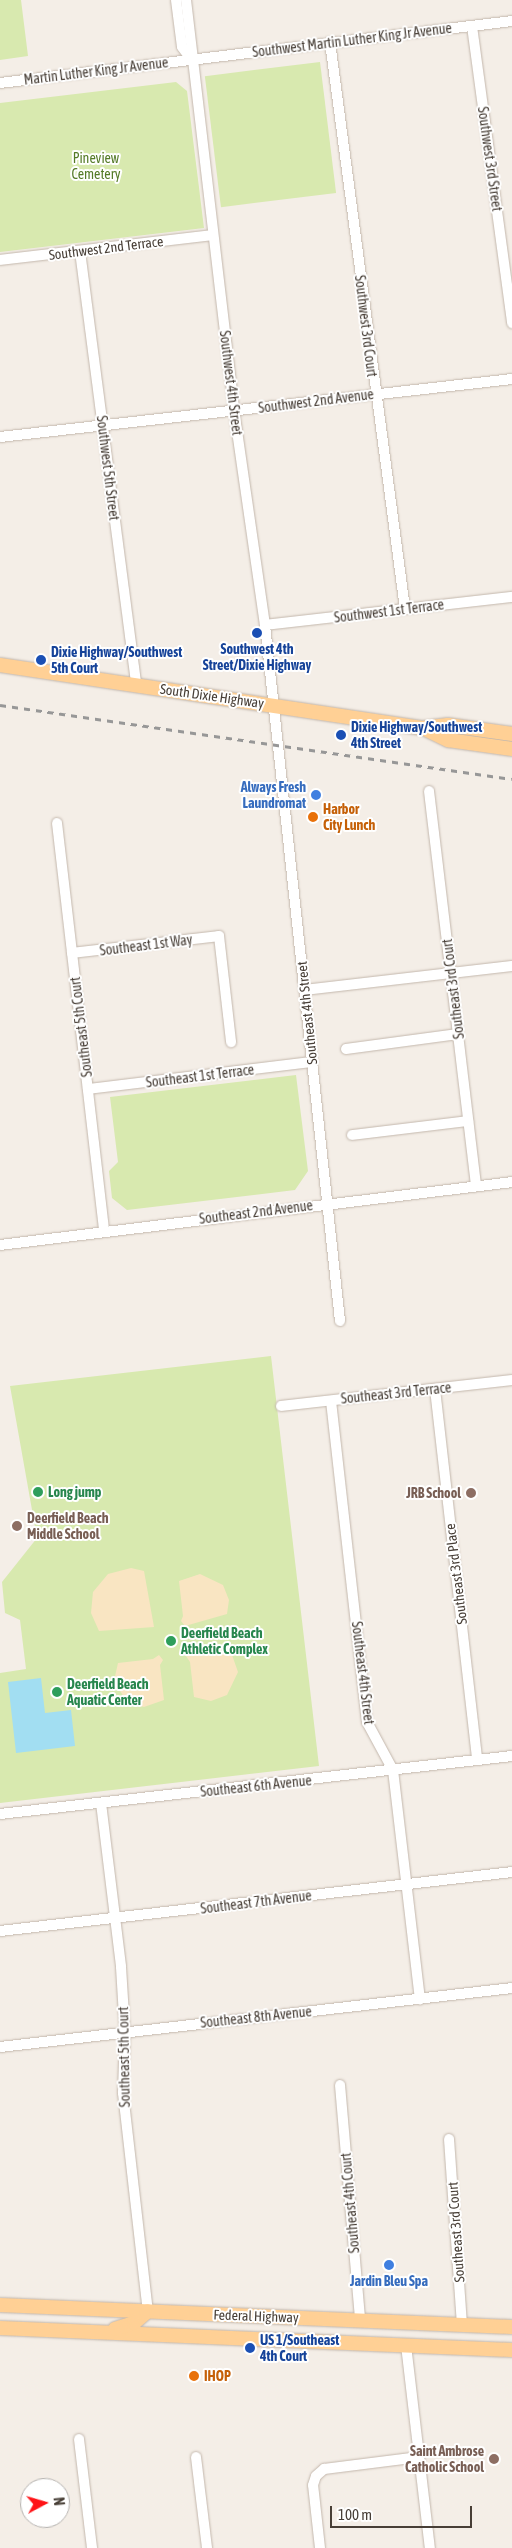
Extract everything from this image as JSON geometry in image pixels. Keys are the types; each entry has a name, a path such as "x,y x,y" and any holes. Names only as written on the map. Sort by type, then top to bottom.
{"main road":[{"name":"South Dixie Highway","path":"0,665 423,728 448,725 512,734"},
{"name":"South Dixie Highway","path":"423,728 448,740 512,749"},
{"name":"Federal Highway","path":"0,2305 512,2328"},
{"path":"105,2332 134,2323 148,2311"},
{"path":"169,2335 181,2322 207,2314"},
{"path":"366,2343 388,2335 399,2322"},
{"path":"406,2345 447,2325"},
{"name":"Federal Highway","path":"0,2328 512,2350"}],"street":[{"name":"Southwest 4th Street","path":"176,0 182,47 191,59"},
{"name":"Southwest 4th Street","path":"186,0 191,59 234,410 266,625 272,705"},
{"name":"Southwest Martin Luther King Jr Avenue","path":"191,59 512,21"},
{"name":"Southwest 3rd Street","path":"472,26 512,322"},
{"name":"Southwest 3rd Court","path":"330,42 404,609"},
{"name":"Martin Luther King Jr Avenue","path":"0,83 191,59"},
{"name":"Southwest 2nd Terrace","path":"0,260 213,235"},
{"name":"Southwest 5th Street","path":"80,251 136,685"},
{"name":"Southwest 2nd Avenue","path":"0,437 512,379"},
{"name":"Southwest 1st Terrace","path":"266,625 512,597"},
{"name":"Southeast 4th Street","path":"272,705 340,1321"},
{"name":"Southeast 3rd Court","path":"429,792 476,1186"},
{"name":"Southeast 5th Court","path":"58,823 104,1231"},
{"name":"Southeast 1st Way","path":"72,953 219,936 231,1042"},
{"path":"304,990 512,966"},
{"path":"346,1049 458,1034"},
{"name":"Southeast 1st Terrace","path":"88,1089 312,1062"},
{"path":"352,1135 468,1121"},
{"name":"Southeast 2nd Avenue","path":"0,1245 512,1182"},
{"name":"Southeast 3rd Terrace","path":"281,1406 512,1380"},
{"name":"Southeast 3rd Place","path":"435,1389 477,1760"},
{"name":"Southeast 4th Street","path":"331,1400 367,1722 393,1770 420,1999"},
{"name":"Southeast 6th Avenue","path":"0,1814 512,1756"},
{"name":"Southeast 5th Court","path":"101,1803 116,1918 125,2032 123,2093 148,2311"},
{"name":"Southeast 7th Avenue","path":"0,1931 512,1872"},
{"name":"Southeast 8th Avenue","path":"0,2047 512,1988"},
{"name":"Southeast 4th Court","path":"340,2085 360,2320"},
{"name":"Southeast 3rd Court","path":"448,2139 462,2326"},
{"path":"406,2345 430,2548"},
{"path":"79,2439 92,2548"},
{"path":"196,2457 207,2548"},
{"path":"320,2548 312,2485 316,2476 324,2468 419,2457"}],"green space":[{"path":"0,0 21,0 28,56 0,60"},
{"path":"320,62 336,193 221,207 205,76"},
{"name":"Pineview Cemetery","path":"176,82 187,91 204,228 0,252 0,103"},
{"path":"296,1075 308,1171 295,1190 127,1210 112,1198 109,1171 118,1162 110,1097"},
{"path":"271,1356 319,1766 0,1803 0,1673 26,1669 20,1620 5,1613 2,1582 37,1538 10,1386"}],"sand":[{"path":"131,1568 144,1571 154,1627 99,1631 91,1613 93,1592 108,1574"},
{"path":"200,1574 223,1585 229,1600 227,1614 185,1626 181,1621 183,1616 179,1581"},
{"path":"191,1652 197,1655 231,1652 238,1672 227,1695 211,1701 194,1697 190,1662 186,1656"},
{"path":"159,1655 163,1660 160,1665 164,1700 144,1707 127,1702 114,1681 118,1663 153,1659"}],"water":[{"path":"41,1678 45,1713 71,1710 75,1746 16,1753 8,1682"}],"railway":[{"path":"0,705 512,779"}],"place":[{"name":"Southwest 4th Street/Dixie Highway","path":"257,633"},
{"name":"Dixie Highway/Southwest 5th Court","path":"41,660"},
{"name":"Dixie Highway/Southwest 4th Street","path":"341,735"},
{"name":"Always Fresh Laundromat","path":"316,795"},
{"name":"Harbor City Lunch","path":"313,817"},
{"name":"Long jump","path":"38,1492"},
{"name":"JRB School","path":"471,1493"},
{"name":"Deerfield Beach Middle School","path":"17,1526"},
{"name":"Deerfield Beach Athletic Complex","path":"171,1641"},
{"name":"Deerfield Beach Aquatic Center","path":"57,1692"},
{"name":"Jardin Bleu Spa","path":"389,2265"},
{"name":"US 1/Southeast 4th Court","path":"250,2348"},
{"name":"IHOP","path":"194,2376"},
{"name":"Saint Ambrose Catholic School","path":"494,2459"}]}
